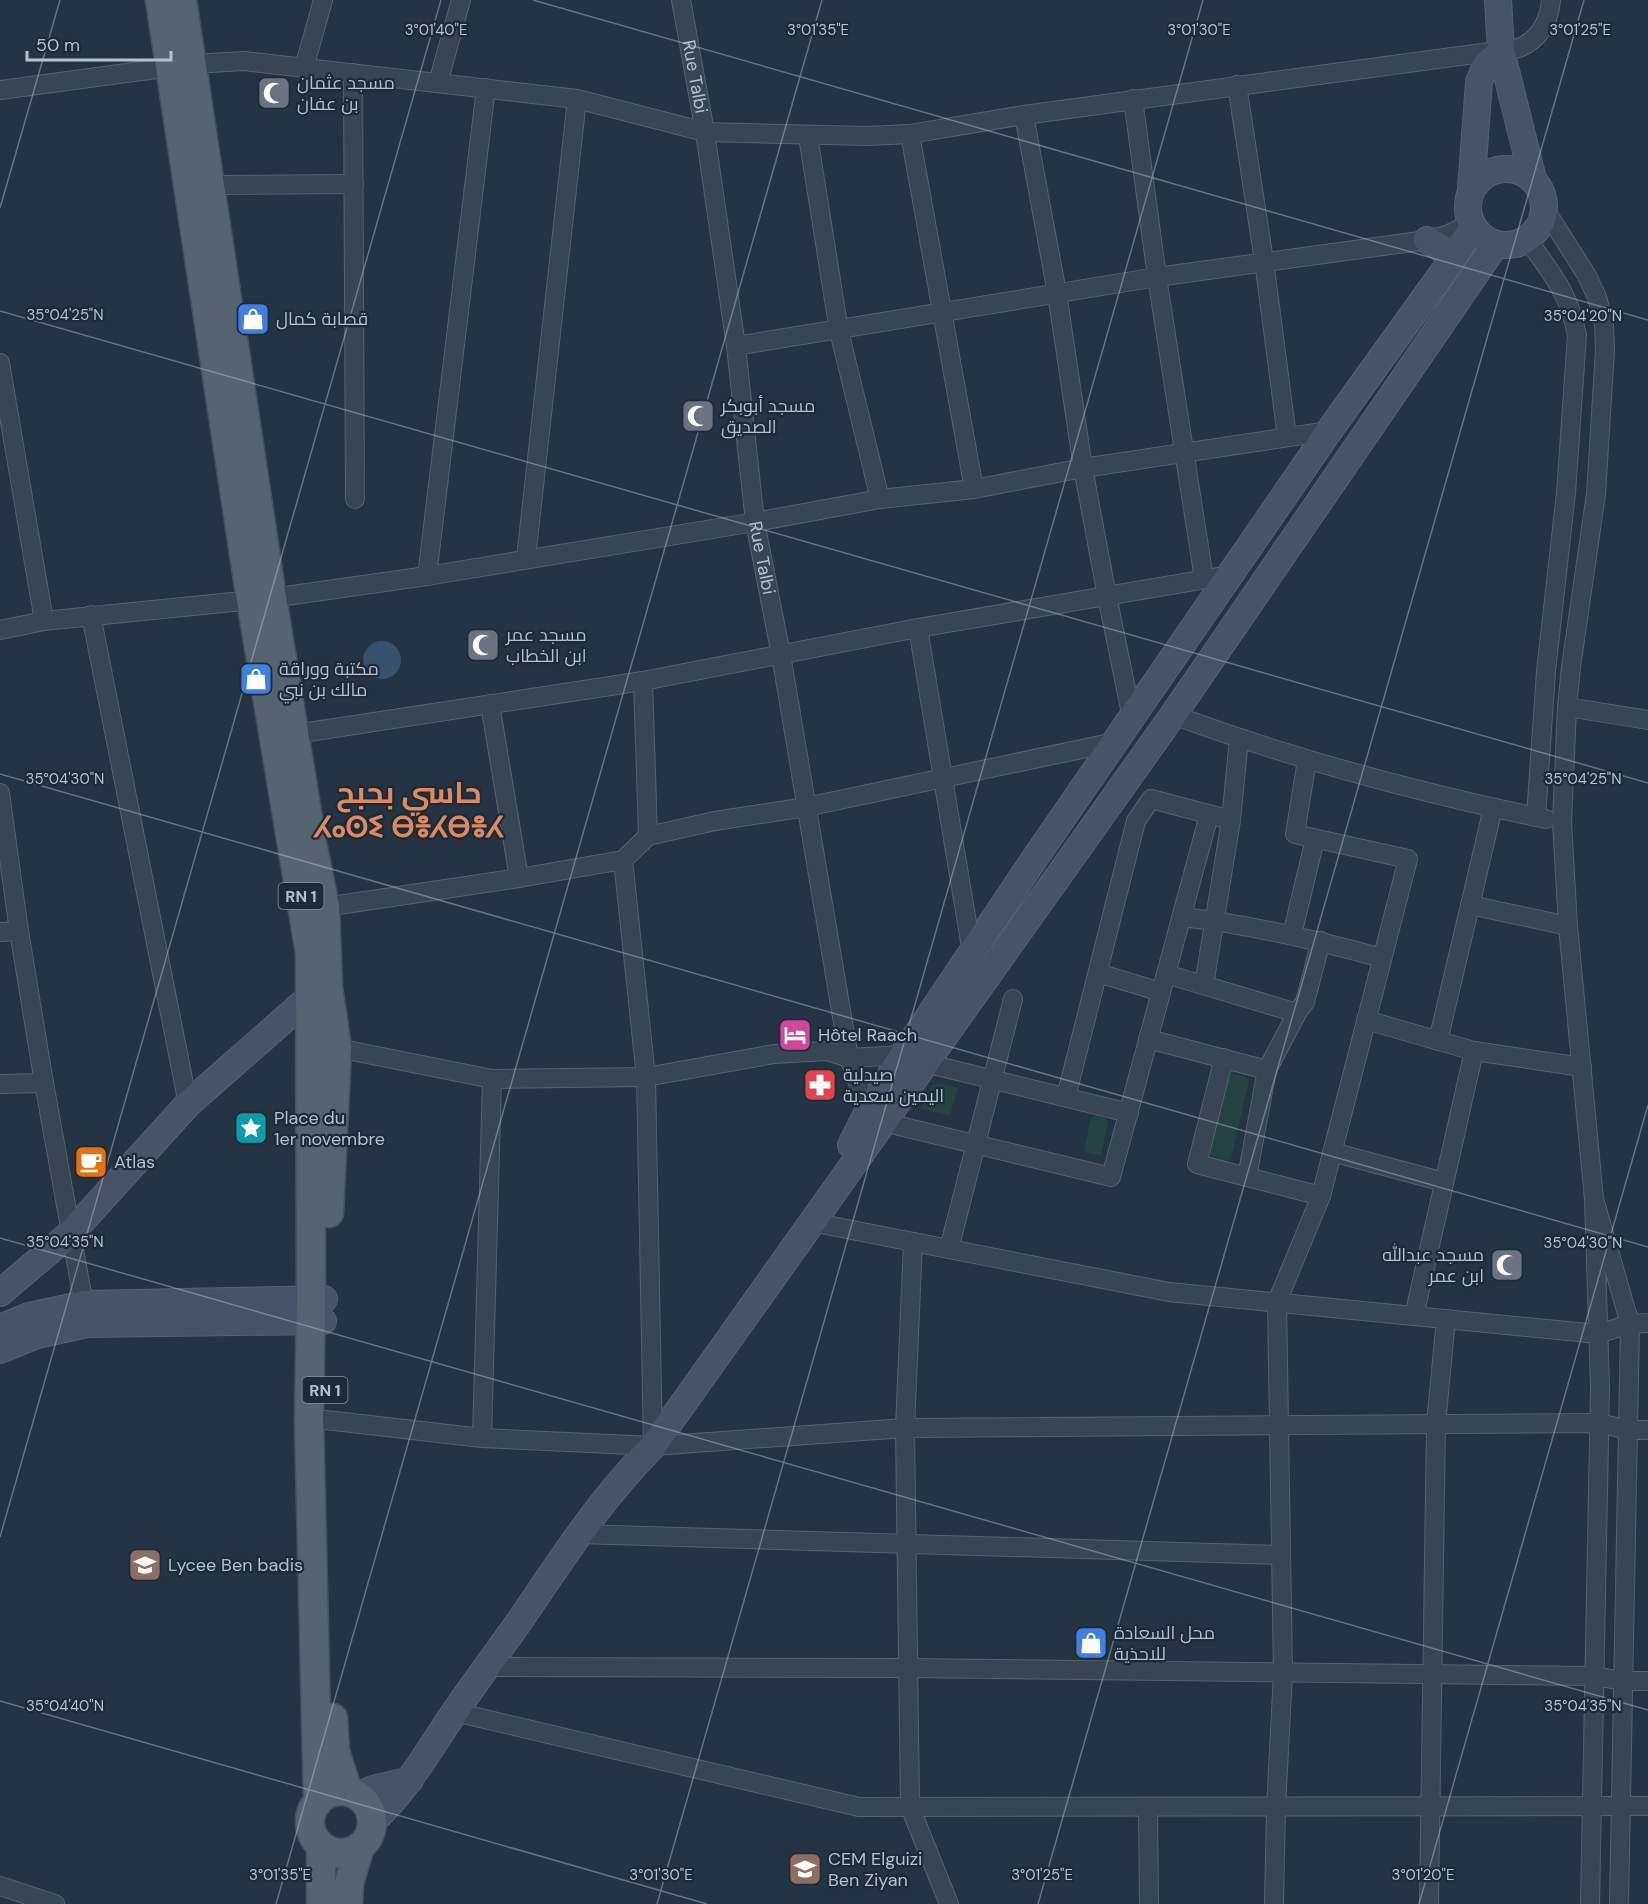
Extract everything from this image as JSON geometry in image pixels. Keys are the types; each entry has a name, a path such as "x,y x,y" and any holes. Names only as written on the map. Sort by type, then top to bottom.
{"main road":[{"name":"RN 1","path":"160,0 182,65 210,185 261,599 295,734 312,843 325,907 328,987 337,1048 317,1310"},
{"name":"RN 1","path":"182,0 182,65 261,599 310,953 317,1310 318,1802"},
{"name":"RN 1","path":"317,1420 335,1751 353,1795"},
{"path":"348,1904 349,1882 366,1834 370,1812 353,1795 332,1793 318,1802 312,1810 310,1829 314,1839 330,1851 351,1852 366,1834"},
{"path":"321,1846 321,1904"}],"street":[{"path":"304,68 323,0"},
{"path":"438,83 461,0"},
{"name":"Rue Talbi","path":"681,0 705,132 736,346 755,522 781,655 849,1058 876,1116"},
{"path":"1497,0 1501,51 1533,179 1542,193 1544,208 1539,226 1527,239 1512,244 1496,244 1487,240 1472,225 1467,206 1471,189 1479,82 1486,65 1501,51"},
{"path":"0,90 182,65 244,61 577,99 705,132 808,136 910,134 1133,99 1519,48 1537,37 1548,19 1551,0"},
{"path":"353,74 355,500"},
{"path":"1237,85 1264,261 1287,437"},
{"path":"427,576 486,88"},
{"path":"526,558 577,99"},
{"path":"1133,99 1157,277 1204,579"},
{"path":"1024,115 1057,293 1083,468 1132,718"},
{"path":"910,134 974,489"},
{"path":"808,136 839,331 880,499"},
{"path":"1471,189 1485,174 1505,168 1524,173 1533,179"},
{"path":"210,185 354,184"},
{"path":"1544,208 1586,274 1597,297 1604,324 1605,351 1596,494 1567,707 1562,822 1568,926 1594,1199 1598,1334 1599,1423 1590,1904"},
{"path":"736,346 839,331 1157,277 1427,240 1472,225"},
{"path":"914,1059 972,953 1329,431 1449,264 1472,225"},
{"path":"1527,239 1562,287 1572,312 1577,335 1566,493 1546,671 1536,817"},
{"path":"1427,240 1442,248 1449,264"},
{"path":"366,1834 410,1780 579,1534 622,1477 653,1446 811,1222 914,1059 1173,715 1496,244"},
{"path":"0,363 44,621"},
{"path":"0,630 91,615 261,599 427,576 880,499 974,489 1083,468 1329,431"},
{"path":"295,734 643,681 918,628 1230,575"},
{"path":"91,615 188,1104"},
{"path":"918,628 972,953"},
{"path":"643,681 648,836"},
{"path":"490,704 519,878"},
{"path":"1567,707 1648,720"},
{"path":"1173,715 1307,760 1493,808 1562,822"},
{"path":"1204,985 1231,820 1239,739"},
{"path":"325,907 623,860 648,836 715,821 806,807 1115,742"},
{"path":"1274,1904 1283,1673 1277,1302 1321,1196 1407,859 1295,834 1307,760"},
{"path":"0,798 44,1083 86,1314"},
{"path":"1066,1098 1136,821 1151,800 1231,820"},
{"path":"1437,1041 1493,808"},
{"path":"876,1116 976,1144 1111,1177 1209,815"},
{"path":"1292,935 1315,839"},
{"path":"623,860 646,1077 653,1446"},
{"path":"1470,905 1568,926"},
{"path":"1181,917 1292,935 1382,958"},
{"path":"0,932 19,931"},
{"path":"1247,1177 1267,1070 1305,1002 1321,941"},
{"path":"1098,974 1161,992"},
{"path":"1166,974 1297,1013"},
{"path":"0,1293 72,1232 188,1104 310,996"},
{"path":"949,1249 1013,999"},
{"path":"1366,1020 1474,1051 1582,1067"},
{"path":"1148,1039 1267,1070"},
{"path":"337,1048 492,1078 646,1077 774,1054 827,1052 849,1058 914,1059 1128,1113"},
{"path":"1414,1316 1474,1051"},
{"path":"1224,1058 1197,1164 1321,1196"},
{"path":"482,1438 492,1078"},
{"path":"0,1084 44,1083"},
{"path":"1332,1152 1444,1182"},
{"path":"1594,1199 1630,1324 1619,1904"},
{"path":"811,1222 1169,1292 1598,1334 1630,1324 1648,1323"},
{"path":"913,1242 905,1428 910,1808 949,1904"},
{"path":"0,1328 29,1316 317,1310"},
{"path":"0,1350 86,1314"},
{"path":"1429,1904 1436,1424 1446,1319"},
{"path":"317,1420 482,1438 653,1446 905,1428 1599,1423 1628,1430 1648,1430"},
{"path":"579,1534 1281,1555"},
{"path":"488,1667 909,1668 1594,1676 1623,1681 1648,1681"},
{"path":"455,1712 859,1808 1591,1808 1648,1806"},
{"path":"353,1795 410,1780"},
{"path":"1148,1808 1149,1904"},
{"path":"0,1886 55,1904"}],"green space":[{"path":"1231,1073 1246,1077 1249,1082 1231,1158 1227,1161 1211,1156 1210,1151 1227,1078"},
{"path":"940,1084 958,1088 950,1115 920,1109 932,1085"},
{"path":"1096,1116 1108,1121 1101,1156 1084,1151 1091,1118"}],"water":[{"path":"382,641 396,646 401,660 396,674 382,679 368,674 363,660 368,646"}],"place":[{"name":"مسجد عثمان بن عفان","path":"274,93"},
{"name":"قصابة كمال","path":"253,319"},
{"name":"مسجد أبوبكر الصديق","path":"698,416"},
{"name":"مسجد عمر ابن الخطاب","path":"483,645"},
{"name":"مكتبة ووراقة مالك بن نبي","path":"256,679"},
{"name":"Hôtel Raach","path":"795,1035"},
{"name":"صيدلية اليمين سعدية","path":"820,1085"},
{"name":"Place du 1er novembre","path":"251,1128"},
{"name":"Atlas","path":"91,1162"},
{"name":"مسجد عبدالله ابن عمر","path":"1507,1265"},
{"name":"Lycee Ben badis","path":"145,1565"},
{"name":"محل السعادة للاحذية","path":"1091,1643"},
{"name":"CEM Elguizi Ben Ziyan","path":"805,1869"}],"district":[{"name":"حاسي بحبح ⵃⴰⵙⵉ ⴱⴻⵃⴱⴻⵃ","path":"409,809"}]}
